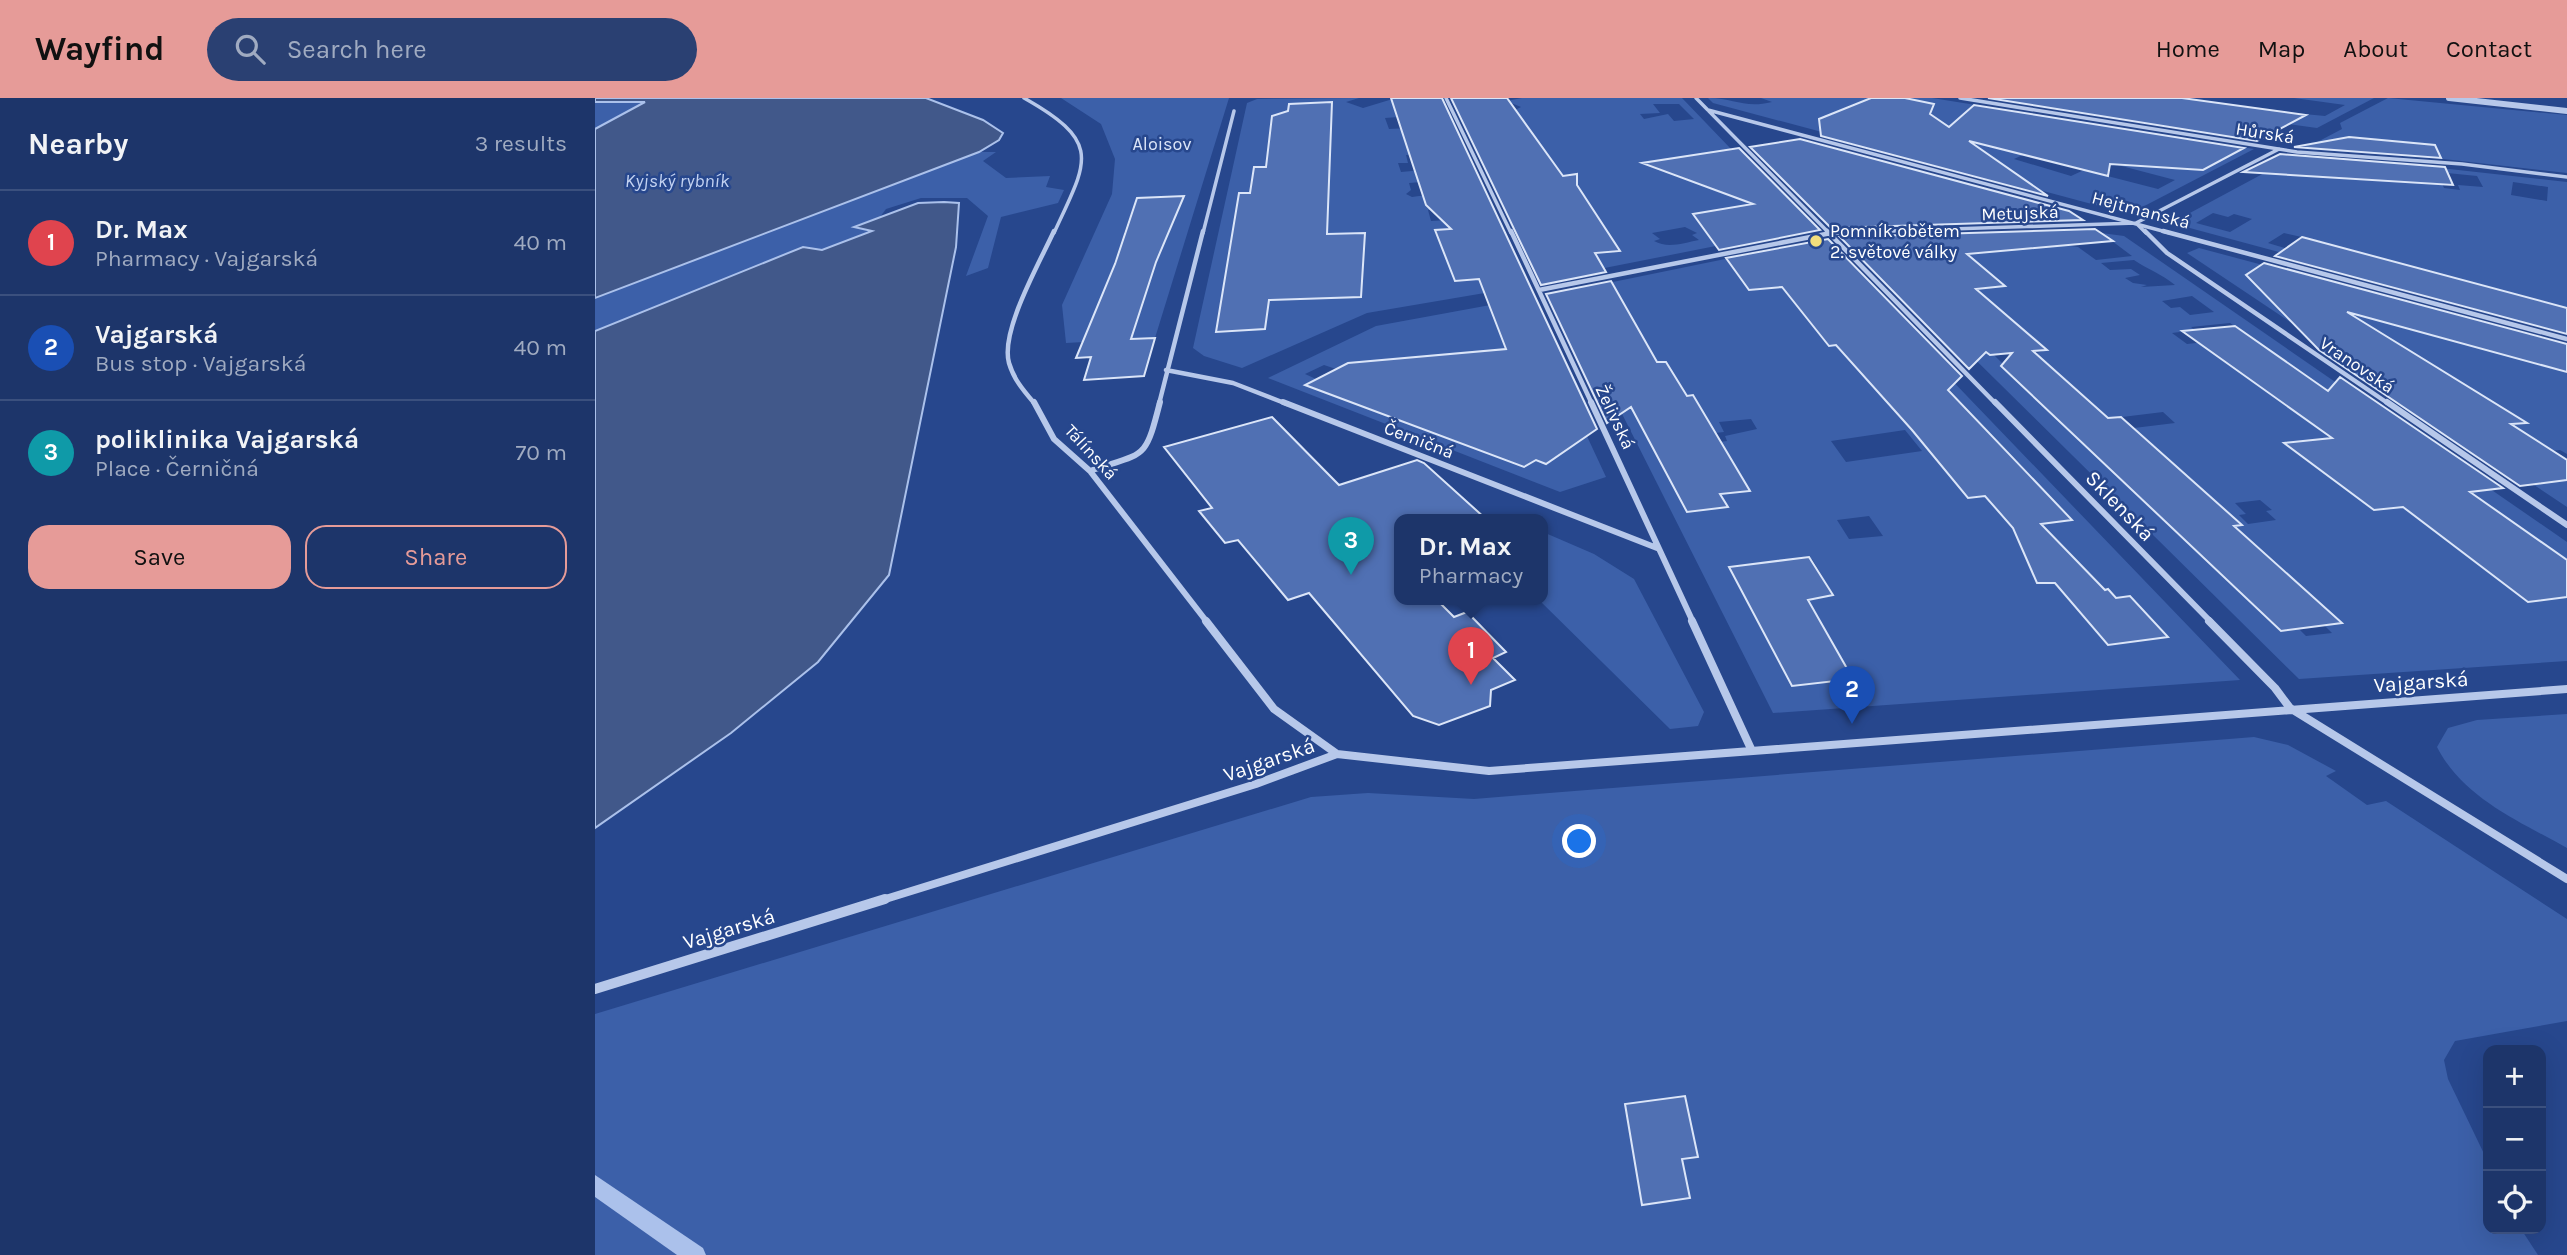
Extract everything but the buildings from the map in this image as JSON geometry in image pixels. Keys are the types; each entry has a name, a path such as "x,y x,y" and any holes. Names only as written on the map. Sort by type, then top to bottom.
{"street":[{"name":"Tálínská","path":"1024,98 1055,116 1073,132 1084,153 1083,170 1018,309 1008,360 1017,383 1040,410 1054,439 1090,471 1274,709 1337,754"},
{"name":"Želivská","path":"1446,98 1539,290 1752,751"},
{"name":"Sklenská","path":"1696,98 2275,688 2290,708 2567,878"},
{"path":"2449,98 2567,111"},
{"name":"Hůrská","path":"1963,99 2279,149 2462,164 2567,177"},
{"name":"Hejtmanská","path":"1707,110 2567,339"},
{"path":"1090,471 1140,454 1149,445 1234,111"},
{"name":"Metujská","path":"1539,290 1831,233 2136,223 2279,149"},
{"name":"Vranovská","path":"2136,223 2167,253 2567,525"},
{"name":"Černičná","path":"1166,370 1233,383 1658,548"},
{"name":"Vajgarská","path":"595,989 1243,788 1337,754 1489,771 2567,689"}],"green space":[{"name":"Aloisov","path":"1061,98 1229,98 1155,338 1066,343 1062,305 1112,194 1115,159 1101,124","holes":["1177,196 1167,231 1124,233 1137,198","1164,243 1157,262 1114,263 1122,244"]},
{"path":"1359,98 1346,102 1363,108 1396,98 1435,98 1520,287 1367,313 1242,368 1204,356 1193,348 1247,103 1257,99","holes":["1425,115 1430,127 1389,129 1385,118","1327,120 1326,132 1292,133 1290,127 1284,127 1285,122","1293,141 1326,142 1326,152 1268,154 1269,145 1289,144","1443,152 1447,160 1443,161 1445,168 1401,172 1398,163 1408,163 1406,155","1329,165 1328,176 1252,179 1255,167","1445,180 1448,187 1454,186 1456,191 1412,197 1406,194 1411,190 1409,183","1316,185 1313,201 1257,204 1258,193","1447,206 1463,208 1468,219 1431,221 1428,210","1283,214 1281,230 1239,231 1238,216","1474,231 1479,244 1444,247 1439,234","1301,244 1301,256 1230,260 1232,245","1488,262 1494,277 1455,281 1449,266","1264,285 1264,290 1274,290 1272,300 1269,301 1265,329 1217,332 1225,288"]},
{"path":"1522,98 1682,98 1807,228 1559,277 1515,110 1521,107 1506,101","holes":["1653,104 1679,104 1694,119 1674,121 1668,114 1644,119 1640,114 1660,113","1685,227 1697,233 1692,235 1699,240 1670,245 1654,241 1660,239 1652,233"]},
{"path":"1708,98 1762,104 1772,102 1761,98 1932,98 2254,149 2129,214 1713,103","holes":["2025,154 2091,158 2175,180 2158,189 2084,170 2071,176 2014,159"]},
{"path":"2294,98 2374,98 2317,128 2281,123 2284,112 2325,116 2345,105"},
{"path":"2388,98 2567,115 2567,173 2435,158 2304,149 2342,129 2340,123"},
{"path":"646,101 595,129 595,102"},
{"path":"979,152 996,152 983,161 1006,178 1050,176 1046,187 1064,190 1058,203 1001,217 988,268 966,276 988,216 967,198 921,198 886,209 880,217 855,226 873,231 822,250 803,247 595,331 595,298"},
{"path":"2292,158 2413,165 2567,182 2567,308 2563,307 2552,318 2567,330 2175,224 2175,221","holes":["2437,172 2477,176 2483,187 2458,185 2460,190 2444,188","2513,182 2548,187 2547,201 2511,195","2213,213 2228,217 2234,214 2252,219 2230,232 2196,223","2284,233 2328,244 2288,249 2268,243"]},
{"path":"2094,232 2124,236 2567,542 2567,561 2468,556 2528,602 2567,596 2567,661 2299,679 1853,239","holes":["2108,238 2132,256 2096,260 2078,247 2063,245 2071,240","2134,260 2175,285 2141,287 2147,285 2133,283 2125,278 2140,275 2131,269 2110,270 2101,263","2192,296 2214,312 2190,315 2180,307 2171,308 2162,301","2230,323 2287,363 2233,368 2220,359 2236,357 2215,341 2187,344 2172,333 2195,330 2191,327","1985,346 2046,350 2003,364","2163,412 2175,423 2134,428 2122,417","2325,439 2340,450 2343,462 2314,465 2301,456 2304,441","2260,500 2272,510 2266,511 2276,520 2248,524 2239,515 2246,514 2235,503","2299,585 2342,623 2324,625 2332,633 2306,636 2299,629 2280,631 2242,593"]},
{"path":"1813,241 1820,243 2240,680 1773,713 1562,295 1564,292","holes":["1666,362 1680,384 1624,390 1652,363","1947,387 1986,429 1964,432 1943,440","1751,419 1757,429 1725,436 1727,441 1697,445 1651,440 1724,432 1719,422","1905,430 1922,451 1846,462 1831,441","2014,458 2071,520 2041,524 2047,531 2018,535 1999,512 2012,493 1968,498 1965,494 1985,462","1672,483 1749,491 1720,494 1727,507 1687,512","1869,516 1883,536 1849,539 1837,520","1812,559 1833,594 1784,603 1797,561","2108,589 2116,598 2130,596 2167,637 2108,645 2073,604 2080,593","1826,632 1852,678 1792,686 1772,648 1785,637"]},
{"path":"2199,248 2567,346 2567,454 2560,450 2517,455 2567,480 2567,507 2187,253","holes":["2503,408 2526,422 2511,424 2454,414"]},
{"path":"1523,299 1606,477 1560,492 1268,378 1376,326","holes":["1324,365 1336,369 1341,366 1358,373 1306,385 1316,379 1305,374","1447,438 1566,449 1566,450 1547,464 1536,460 1524,467"]},
{"path":"1548,534 1594,554 1634,579 1704,712 1698,726 1670,729 1544,605 1548,605"},
{"path":"2567,714 2567,848 2512,818 2477,794 2448,765 2437,747 2448,728 2477,720"},
{"path":"2254,737 2288,745 2336,771 2326,776 2367,805 2386,801 2567,919 2567,1021 2455,1041 2444,1060 2448,1079 2483,1152 2483,1234 2524,1234 2538,1255 595,1255 595,1014 1311,797 1368,793 1474,799","holes":["1685,1096 1698,1157 1682,1159 1690,1198 1642,1205 1626,1104"]}],"water":[{"name":"Kyjský rybník","path":"595,98 926,98 983,120 1003,133 999,140 979,152 595,298 595,129 645,102 595,102"},
{"path":"918,203 959,203 956,247 889,575 818,662 731,733 595,828 595,331 803,247 822,250 872,231 854,227"}],"waterway":[{"path":"595,1185 695,1255"}],"place":[{"name":"Pomník obětem 2. světové války","path":"1816,241"},
{"name":"poliklinika Vajgarská","path":"1351,575"},
{"name":"Dr. Max","path":"1471,685"},
{"name":"Vajgarská","path":"1852,724"}]}
